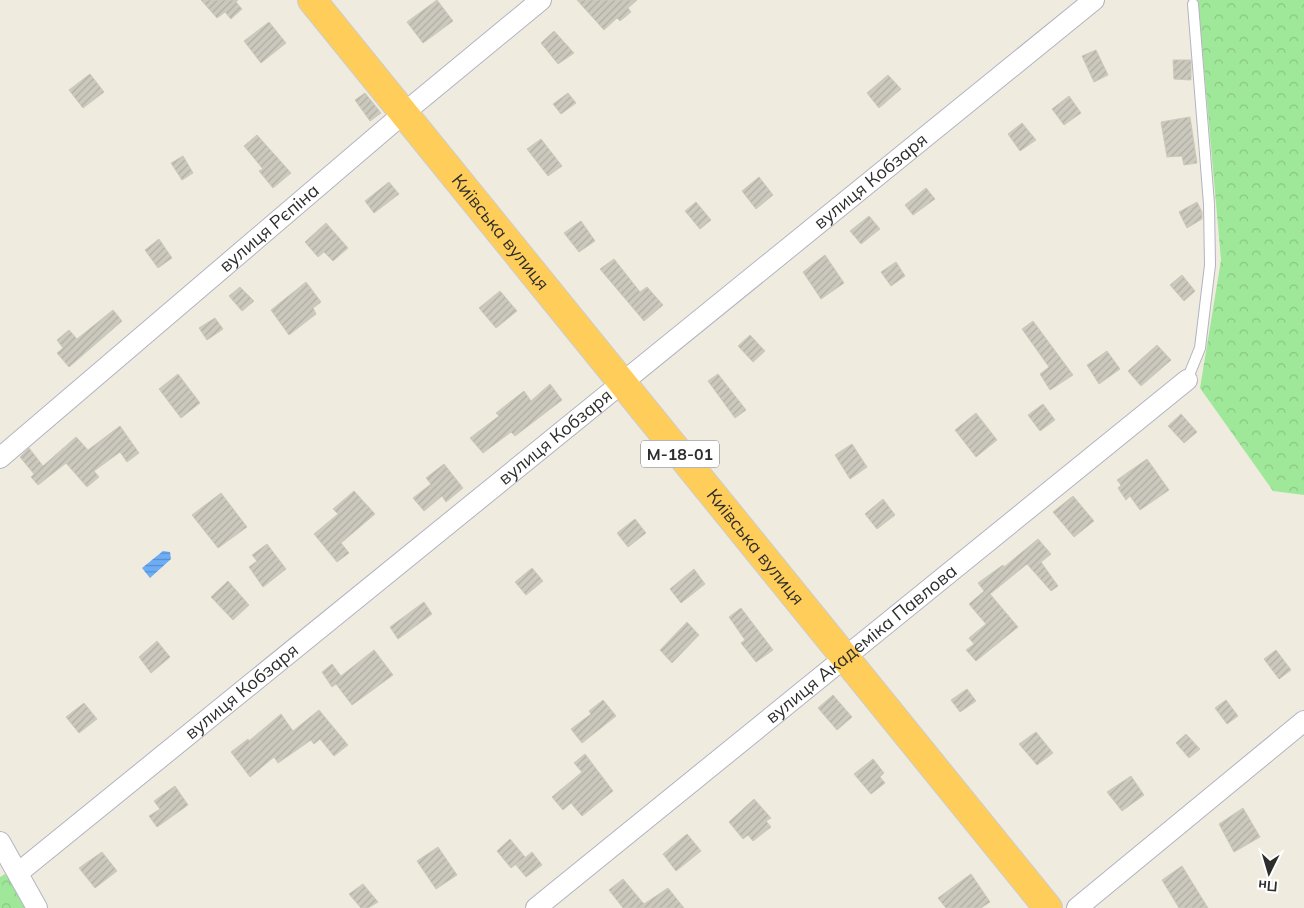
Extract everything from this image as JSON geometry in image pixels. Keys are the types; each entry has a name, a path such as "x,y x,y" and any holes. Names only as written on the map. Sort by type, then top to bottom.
{"highway":[{"name":"Київська вулиця","path":"312,0 845,655 1048,908"}],"street":[{"name":"вулиця Рєпіна","path":"0,458 404,114 541,0"},
{"name":"вулиця Кобзаря","path":"18,873 1094,0"},
{"name":"вулиця Академіка Павлова","path":"536,908 845,655 1187,380"},
{"path":"1076,908 1304,721"},
{"path":"0,842 37,908"}],"lane":[{"path":"1187,380 1200,348 1210,265 1209,204 1193,4"}],"green space":[{"path":"1198,0 1304,0 1304,495 1273,491 1200,388 1221,260"},
{"path":"5,874 30,908 0,908 0,877"}],"water":[{"path":"163,551 170,552 171,559 150,578 142,568"}],"building":[{"path":"201,0 238,0 236,2 242,9 231,19 225,12 217,18"},
{"path":"437,0 453,21 423,43 407,22"},
{"path":"577,0 637,0 628,8 631,12 620,21 617,18 604,30"},
{"path":"269,22 286,43 261,63 244,41"},
{"path":"554,31 574,53 558,64 541,43"},
{"path":"1096,50 1108,75 1094,82 1082,56"},
{"path":"1173,60 1191,60 1191,80 1174,79"},
{"path":"90,74 104,92 83,108 69,90"},
{"path":"888,75 901,89 879,108 867,93"},
{"path":"365,93 381,113 370,121 355,100"},
{"path":"568,93 576,103 561,114 553,104"},
{"path":"1069,96 1081,113 1064,125 1052,109"},
{"path":"1190,117 1197,163 1184,165 1182,156 1167,157 1161,122"},
{"path":"1022,123 1036,140 1020,151 1008,134"},
{"path":"257,135 291,173 273,188 259,171 263,169 244,146"},
{"path":"541,139 562,166 548,176 527,149"},
{"path":"183,156 193,173 182,180 171,163"},
{"path":"759,177 773,195 756,209 742,191"},
{"path":"389,182 399,194 374,213 365,201"},
{"path":"926,188 935,199 913,215 905,205"},
{"path":"696,202 711,220 700,229 685,211"},
{"path":"1197,202 1202,212 1202,219 1187,228 1179,212"},
{"path":"869,216 880,229 861,244 850,231"},
{"path":"581,221 595,241 579,252 564,233"},
{"path":"326,223 348,248 333,261 324,252 318,257 305,242"},
{"path":"159,239 172,258 158,268 145,250"},
{"path":"825,255 844,283 821,299 803,272"},
{"path":"614,259 640,292 647,287 663,305 644,321 600,269"},
{"path":"896,262 905,276 891,286 881,272"},
{"path":"1182,275 1195,291 1184,301 1170,285"},
{"path":"306,282 321,302 313,308 316,314 289,335 271,310"},
{"path":"240,287 254,301 242,311 229,296"},
{"path":"500,291 517,311 496,328 479,308"},
{"path":"113,310 122,321 69,367 57,353 63,348 57,340 69,330 77,339"},
{"path":"215,318 223,329 207,340 199,328"},
{"path":"1033,321 1073,375 1050,390 1040,374 1049,367 1022,329"},
{"path":"750,335 765,351 753,362 738,346"},
{"path":"1157,345 1171,360 1141,386 1128,371"},
{"path":"1107,351 1120,369 1099,384 1087,365"},
{"path":"178,374 200,403 181,418 159,389"},
{"path":"718,374 746,410 735,418 708,381"},
{"path":"550,384 562,400 515,436 511,432 483,453 470,438 499,416 496,413 524,391 531,401"},
{"path":"1043,404 1055,420 1040,431 1028,415"},
{"path":"976,413 997,440 976,457 955,430"},
{"path":"1181,414 1197,432 1184,443 1168,426"},
{"path":"120,426 139,453 127,462 120,452 94,471 99,477 87,487 66,463 38,485 31,477 34,474 20,457 29,448 43,466 76,437 88,450"},
{"path":"852,444 867,467 850,479 835,455"},
{"path":"1147,459 1169,490 1140,510 1130,496 1126,500 1118,488 1121,485 1117,480"},
{"path":"444,464 463,488 446,502 442,496 424,511 413,498 431,484 426,478"},
{"path":"354,491 375,514 341,543 349,553 337,562 314,534 338,514 333,509"},
{"path":"221,493 247,527 218,548 192,515"},
{"path":"1073,496 1094,521 1074,537 1053,512"},
{"path":"883,499 895,515 877,529 865,514"},
{"path":"635,519 646,533 628,547 617,533"},
{"path":"1038,539 1051,554 1041,562 1058,586 1051,591 1027,564 990,594 1018,627 976,661 966,650 974,644 969,638 986,624 969,604 984,591 978,583 1003,565 1004,567"},
{"path":"267,544 286,569 263,587 249,567 257,561 252,555"},
{"path":"532,568 543,581 526,595 515,582"},
{"path":"694,569 705,584 681,603 670,589"},
{"path":"228,581 249,605 233,620 211,597"},
{"path":"424,602 432,614 398,639 390,627"},
{"path":"741,608 773,650 756,662 741,643 745,640 729,617"},
{"path":"687,622 699,635 672,663 660,650"},
{"path":"157,641 170,657 151,673 139,657"},
{"path":"374,650 393,675 352,705 336,684 332,687 322,672 332,664 341,676"},
{"path":"1276,650 1291,670 1279,679 1264,659"},
{"path":"967,689 976,701 960,712 951,700"},
{"path":"833,695 852,717 837,730 818,708"},
{"path":"603,700 616,716 582,743 571,729 591,714 589,711"},
{"path":"1226,700 1238,716 1227,724 1215,708"},
{"path":"84,703 97,719 79,733 66,717"},
{"path":"319,710 348,745 334,756 320,739 314,744 311,740 278,763 274,757 250,777 231,752 248,739 249,741 281,714 293,731"},
{"path":"1036,732 1053,753 1037,765 1019,744"},
{"path":"1186,734 1200,749 1189,758 1176,743"},
{"path":"585,754 613,791 582,816 571,803 563,810 552,797 582,772 574,763"},
{"path":"873,759 884,773 880,777 885,783 871,794 854,774"},
{"path":"1131,776 1144,795 1122,811 1107,792"},
{"path":"175,786 188,805 157,827 149,816 160,809 154,801"},
{"path":"754,799 771,818 766,821 771,827 753,841 748,835 743,839 729,822"},
{"path":"1243,808 1260,837 1234,852 1219,824"},
{"path":"687,834 701,851 676,871 663,854"},
{"path":"510,839 525,857 511,868 497,851"},
{"path":"438,847 457,875 436,889 417,861"},
{"path":"102,852 117,871 95,888 79,868"},
{"path":"532,852 542,865 526,877 516,865"},
{"path":"1182,866 1208,908 1179,908 1162,880"},
{"path":"971,874 990,902 981,908 946,908 938,898"},
{"path":"623,879 644,904 668,888 684,908 623,908 609,890"},
{"path":"363,884 378,902 368,908 361,908 349,894"}]}
